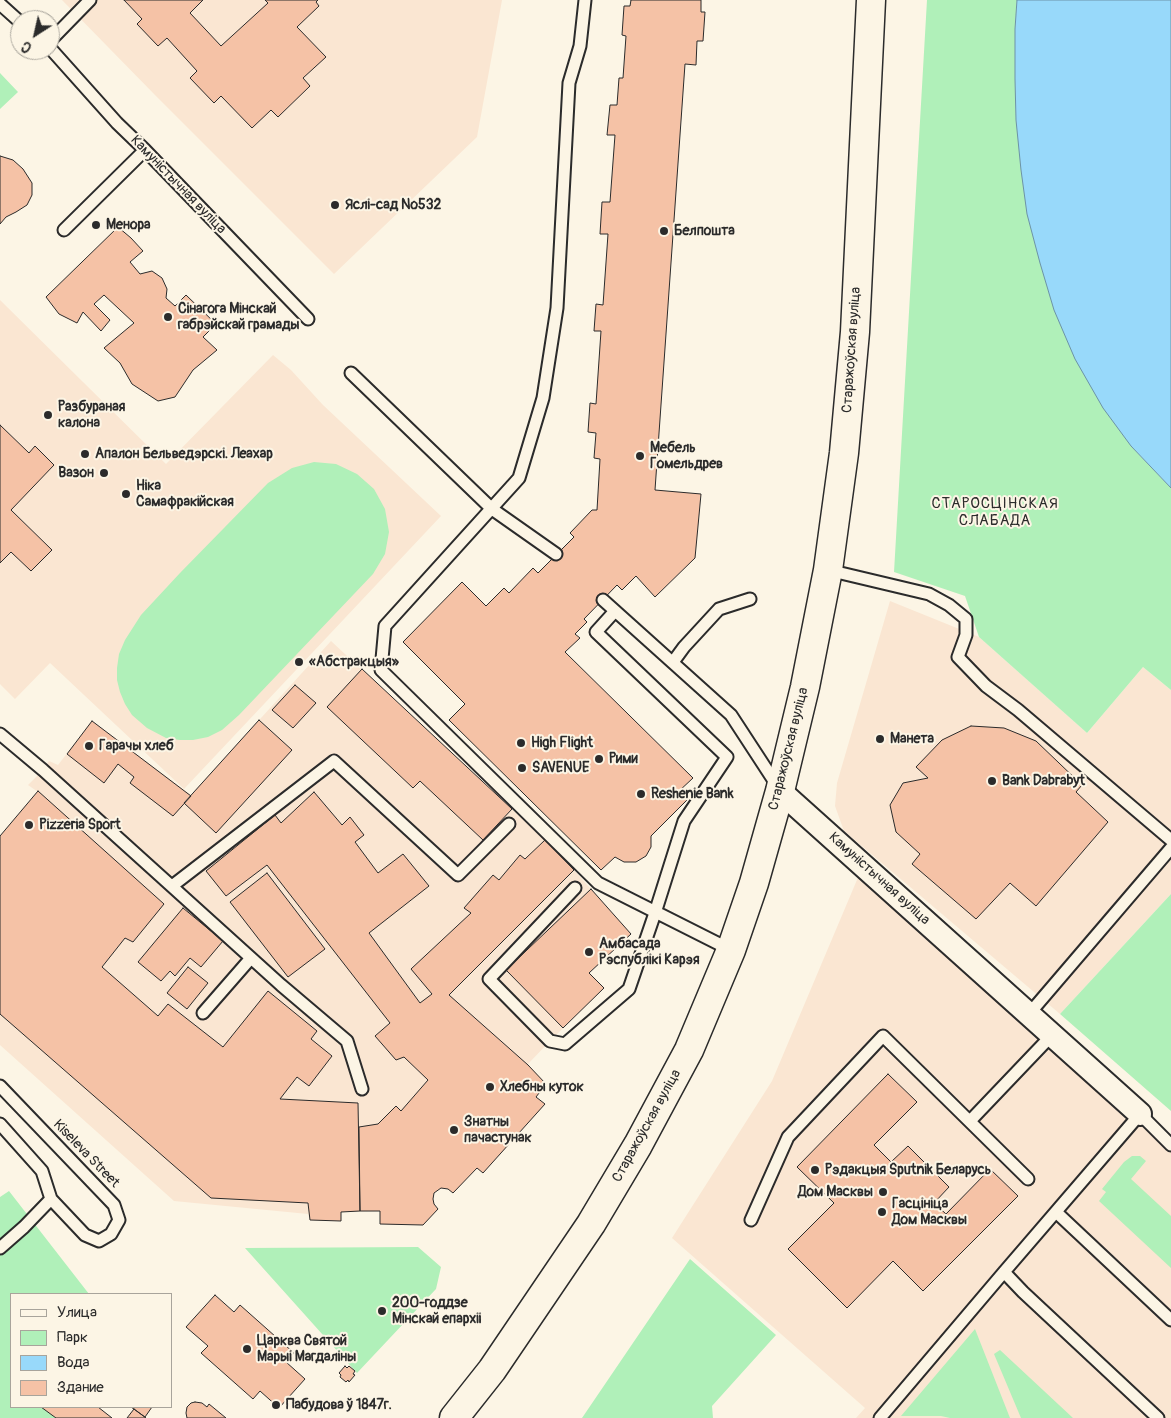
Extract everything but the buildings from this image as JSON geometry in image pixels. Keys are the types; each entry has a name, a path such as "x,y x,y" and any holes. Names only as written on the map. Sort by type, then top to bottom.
{"main road":[{"name":"Старажоўская вуліца","path":"454,1418 492,1370 596,1216 638,1145 690,1050 731,950 754,884 780,791 805,688 828,570 844,453 855,332 870,0"}],"street":[{"name":"Камуністычная вуліца","path":"780,791 1140,1114"}],"lane":[{"path":"60,32 90,0"},
{"path":"585,0 580,46 569,83 557,308 543,398 519,478 385,626 381,670 598,883 731,950"},
{"path":"0,5 10,14"},
{"name":"Камуністычная вуліца","path":"60,59 117,123 308,319"},
{"path":"64,230 145,150"},
{"path":"351,373 492,509 556,554"},
{"path":"828,570 929,594 949,605 966,619 966,635 958,657 986,686 1018,710 1171,840"},
{"path":"673,662 684,647 720,609 750,599"},
{"name":"Камуністычная вуліца","path":"603,600 731,715 780,791"},
{"path":"575,888 489,980 550,1041 565,1044 629,988 656,913 684,821 727,757 596,632 615,611"},
{"path":"0,734 43,770 251,958 347,1041 362,1088"},
{"path":"172,886 334,761 458,875 509,824"},
{"path":"1029,1014 1171,848"},
{"path":"203,1013 251,958"},
{"path":"970,1121 1052,1035"},
{"path":"751,1220 788,1137 882,1036 1028,1179"},
{"name":"Kiseleva Street","path":"0,1086 114,1204 119,1220 111,1234 99,1241 85,1235 51,1199 42,1171 0,1124"},
{"path":"880,1418 1140,1114"},
{"name":"Камуністычная вуліца","path":"1140,1114 1171,1145"},
{"path":"0,1248 51,1199"},
{"path":"1056,1212 1171,1320"},
{"path":"1004,1272 1158,1418"}],"shaded area":[{"name":"Яслі-сад №532","path":"62,0 502,0 477,137 334,274"},
{"path":"0,300 166,464 273,355 291,370 323,405 441,516 184,789 50,663 15,699 0,684"},
{"path":"890,601 979,637 1087,733 1143,667 1171,690 1171,894 1060,1014 844,831 835,806 837,783"},
{"path":"331,641 545,840 631,934 589,973 604,988 528,1064 546,1084 536,1097 545,1104 483,1173 477,1168 453,1193 448,1189 441,1188 434,1193 434,1204 438,1209 423,1225 380,1224 380,1211 341,1212 341,1221 310,1220 308,1214 174,1201 0,1045 0,836 38,792 28,785 49,761 58,765 92,721 191,795"},
{"path":"862,868 1171,1142 1171,1418 856,1418 865,1408 672,1238 772,1081"}],"green space":[{"path":"927,0 1017,0 1015,29 1016,120 1131,446 1171,488 1171,690 1143,667 1087,733 979,637 965,596 894,572"},
{"path":"0,73 18,92 0,109"},
{"path":"314,462 336,464 357,474 374,489 385,509 389,532 385,554 373,574 239,715 222,730 208,737 180,740 166,738 147,728 132,715 125,704 117,680 119,654 125,640 141,615 268,483 292,468"},
{"path":"1171,894 1171,1111 1060,1014"},
{"path":"1132,1156 1140,1156 1146,1161 1131,1179 1171,1216 1171,1268 1099,1201 1106,1192 1102,1189 1124,1162"},
{"path":"9,1191 88,1293 10,1293 10,1408 42,1408 56,1418 0,1418 0,1197"},
{"path":"418,1247 441,1267 436,1289 357,1373 245,1248"},
{"path":"690,1259 776,1335 712,1406 713,1418 582,1418"},
{"path":"975,1329 1010,1418 901,1416"},
{"path":"1000,1350 1073,1418 1021,1418 994,1354"}],"water":[{"path":"1017,0 1171,0 1171,488 1131,446 1103,408 1075,359 1054,310 1027,214 1021,170 1016,120 1015,79"}],"place":[{"name":"Яслі-сад №532","path":"335,205"},
{"name":"Менора","path":"96,225"},
{"name":"Белпошта","path":"664,231"},
{"name":"Сінагога Мінскай габрэйскай грамады","path":"168,317"},
{"name":"Разбураная калона","path":"48,415"},
{"name":"Апалон Бельведэрскі. Леахар","path":"85,454"},
{"name":"Мебель Гомельдрев","path":"640,456"},
{"name":"Вазон","path":"104,473"},
{"name":"Ніка Самафракійская","path":"126,494"},
{"name":"«Абстракцыя»","path":"299,662"},
{"name":"Манета","path":"880,739"},
{"name":"High Flight","path":"521,743"},
{"name":"Гарачы хлеб","path":"89,746"},
{"name":"Рими","path":"599,759"},
{"name":"SAVENUE","path":"522,768"},
{"name":"Bank Dabrabyt","path":"992,781"},
{"name":"Reshenie Bank","path":"641,794"},
{"name":"Pizzeria Sport","path":"29,825"},
{"name":"Амбасада Рэспублікі Карэя","path":"589,952"},
{"name":"Хлебны куток","path":"490,1087"},
{"name":"Знатны пачастунак","path":"454,1130"},
{"name":"Рэдакцыя Sputnik Беларусь","path":"815,1170"},
{"name":"Дом Масквы","path":"883,1192"},
{"name":"Гасцініца Дом Масквы","path":"882,1212"},
{"name":"200-годдзе Мінскай епархіі","path":"382,1311"},
{"name":"Царква Святой Марыі Магдаліны","path":"247,1349"},
{"name":"Пабудова ў 1847г.","path":"276,1405"}],"district":[{"name":"СТАРОСЦІНСКАЯ СЛАБАДА","path":"995,512"}]}
